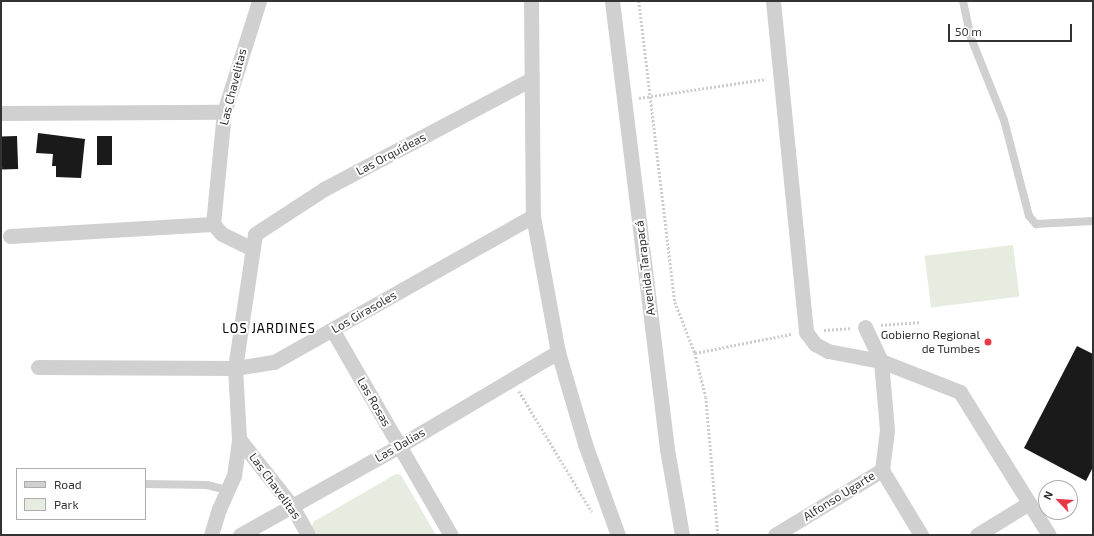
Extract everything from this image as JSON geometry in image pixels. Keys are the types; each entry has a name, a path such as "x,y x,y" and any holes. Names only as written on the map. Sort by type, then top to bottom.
{"street":[{"name":"Las Chavelitas","path":"213,224 224,112 259,1"},
{"path":"531,1 530,80 533,216 558,352 585,444 618,535"},
{"name":"Avenida Tarapacá","path":"612,1 667,449 682,535"},
{"path":"773,1 782,77 806,332 815,344 828,352 881,361 960,392 1049,535"},
{"name":"Las Orquídeas","path":"253,249 255,234 324,189 530,80"},
{"path":"3,113 224,112"},
{"name":"Los Girasoles","path":"38,367 235,368 274,362 333,331 533,216"},
{"path":"10,236 213,224 222,234 253,249 235,368 239,439 234,476 227,490 211,535"},
{"path":"865,327 881,361 887,430 882,470 921,535"},
{"name":"Las Rosas","path":"333,331 451,535"},
{"name":"Las Dalias","path":"240,535 399,446 558,352"},
{"name":"Las Chavelitas","path":"239,439 292,506 308,535"},
{"name":"Alfonso Ugarte","path":"778,534 882,470"},
{"path":"977,535 1029,503"}],"lane":[{"path":"963,1 971,38 1004,120 1029,216 1036,224 1093,221"},
{"path":"146,484 207,485 227,490"}],"path":[{"path":"639,1 675,302 695,353 706,397 718,535"},
{"path":"624,99 650,97 782,77"},
{"path":"512,379 593,515"}],"green space":[{"path":"1013,245 1019,297 931,307 925,256"},
{"path":"396,474 401,475 436,535 317,535 312,527 313,522"}],"building":[{"path":"38,133 85,139 81,178 56,177 56,166 52,166 53,154 36,153"},
{"path":"17,136 18,169 2,170 1,137"},
{"path":"97,136 112,136 112,165 97,165"},
{"path":"1077,346 1093,354 1093,467 1086,481 1024,448"}],"place":[{"name":"Gobierno Regional de Tumbes","path":"988,342"}],"district":[{"name":"LOS JARDINES","path":"269,328"}]}
